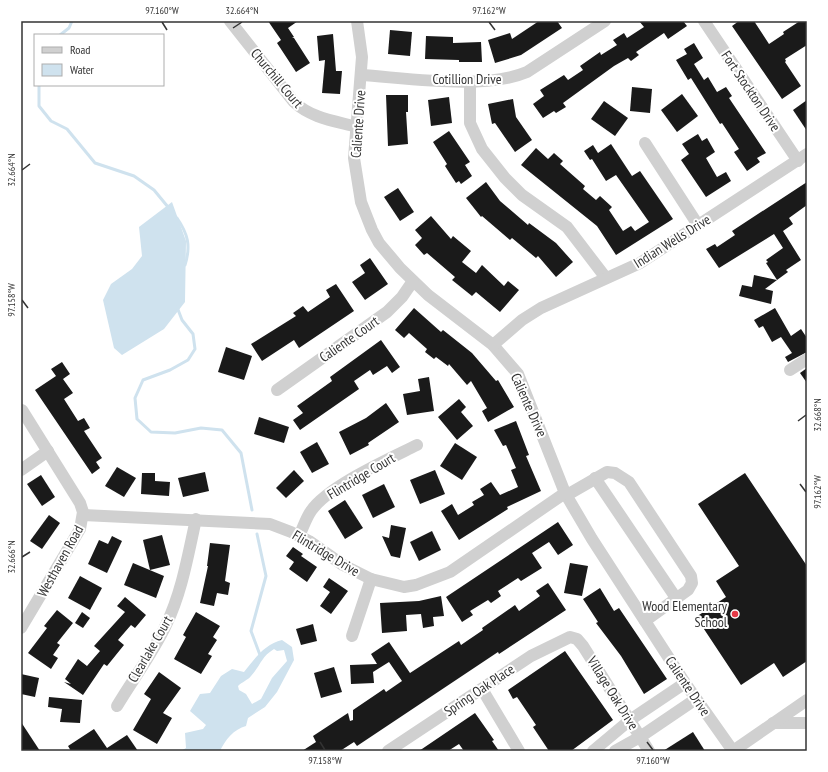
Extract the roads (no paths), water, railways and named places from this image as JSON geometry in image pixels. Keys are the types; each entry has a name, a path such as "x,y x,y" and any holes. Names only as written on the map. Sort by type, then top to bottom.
{"street":[{"name":"Churchill Court","path":"230,21 294,102 303,110 325,119 357,127"},
{"name":"Caliente Drive","path":"357,21 362,57 354,158 361,202 379,243 413,281 428,295 493,345 518,374 566,494 592,539 685,683 733,751"},
{"name":"Cotillion Drive","path":"361,75 470,82 504,79 527,72 605,21"},
{"name":"Fort Stockton Drive","path":"704,21 802,158"},
{"path":"470,82 470,123 482,150 505,178 522,195 567,227 606,278"},
{"path":"645,143 698,225"},
{"name":"Indian Wells Drive","path":"493,345 522,320 541,308 640,263 802,158"},
{"name":"Caliente Court","path":"277,390 387,312 402,297 413,281"},
{"path":"790,370 807,359"},
{"name":"Westhaven Road","path":"21,628 80,529 83,515 80,503 22,410"},
{"name":"Flintridge Court","path":"299,536 312,511 325,496 371,467 417,445"},
{"path":"21,470 48,451"},
{"name":"Flintridge Drive","path":"83,515 196,519 270,524 309,541 343,566 371,579 404,586 416,584 450,572 566,494 607,472 615,473 629,482 691,576 692,583 688,590 676,598"},
{"path":"596,478 676,598 645,621"},
{"name":"Clearlake Court","path":"116,706 166,626 173,609 186,565 196,519"},
{"path":"352,636 371,579"},
{"name":"Spring Oak Place","path":"388,751 531,656 565,638 574,638"},
{"name":"Village Oak Drive","path":"574,638 578,639 583,646 649,751"},
{"path":"593,751 630,720 685,683"},
{"path":"482,689 519,751"},
{"path":"615,751 640,737 696,699"},
{"path":"733,751 807,700"},
{"path":"773,723 807,722"}],"water":[{"path":"172,202 186,241 185,302 164,329 122,355 114,348 103,300 111,284 132,269 142,256 139,227"},
{"path":"282,640 292,647 294,660 277,692 265,707 248,718 246,726 242,727 230,736 220,751 181,751 186,748 185,733 203,729 206,725 190,711 200,694 210,693 221,676 232,669 244,672 265,648","holes":["274,649 277,651 284,650 287,661 272,678 261,699 252,704 246,694 239,690 238,686 250,677 270,652"]}],"waterway":[{"path":"61,34 69,28 72,21"},
{"path":"39,86 39,106 51,121 67,129 95,163 134,176 154,190 168,207"},
{"path":"177,218 184,229 187,240 188,252 185,265"},
{"path":"177,307 182,320 193,334 195,349 188,360 170,370 143,380 135,398 137,419 151,432 175,433 201,428 222,430 241,453 252,510"},
{"path":"257,534 266,576 251,631 260,655"}],"place":[{"name":"Wood Elementary School","path":"735,614"}]}
